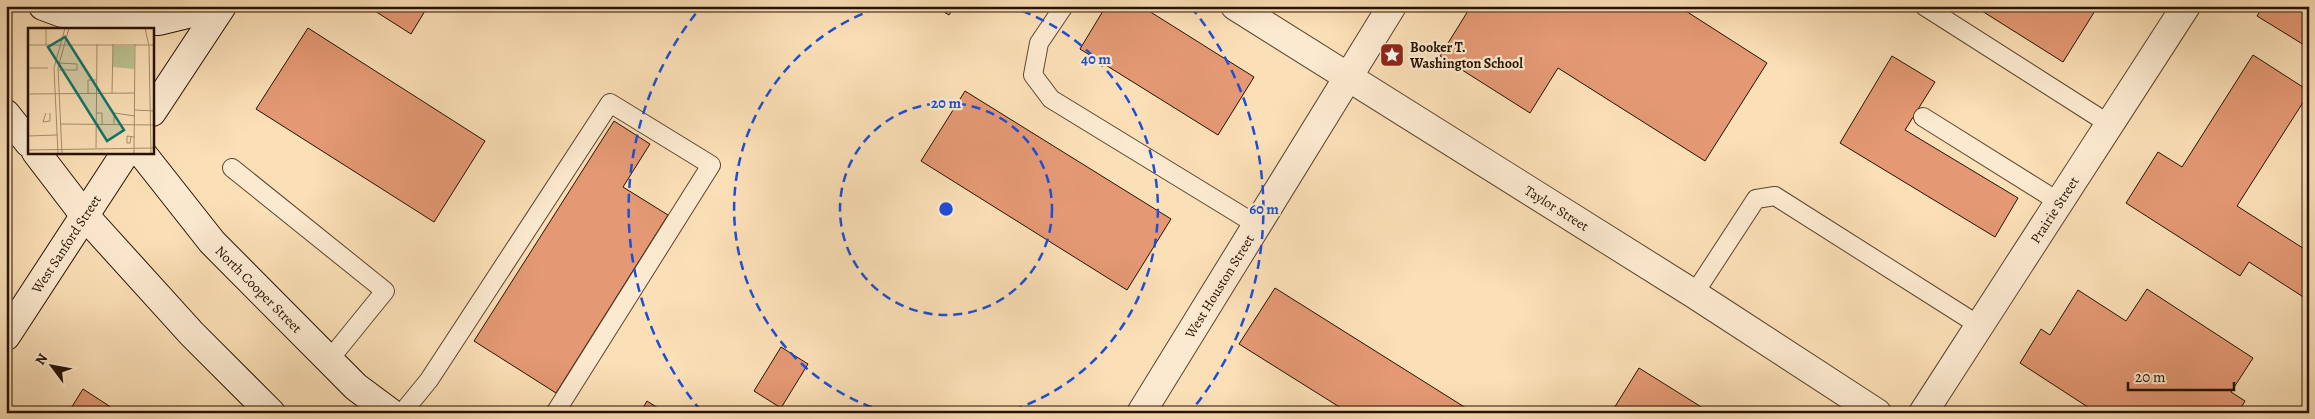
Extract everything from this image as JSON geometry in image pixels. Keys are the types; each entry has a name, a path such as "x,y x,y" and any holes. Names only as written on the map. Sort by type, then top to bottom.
{"street":[{"path":"29,6 46,28"},
{"path":"43,6 62,13 106,21 160,22 221,6"},
{"path":"154,109 221,6"},
{"name":"Taylor Street","path":"1235,6 1694,294 1877,413"},
{"name":"West Houston Street","path":"1141,413 1392,6"},
{"name":"Prairie Street","path":"1923,413 2186,6"},
{"path":"6,114 28,142"},
{"path":"38,154 85,216 192,334 270,413"},
{"name":"West Sanford Street","path":"6,336 125,154"},
{"name":"North Cooper Street","path":"143,154 212,242 356,387 391,413"}],"lane":[{"path":"1064,6 1039,42 1034,75 1051,100 1257,225"},
{"path":"1924,6 2109,124"},
{"path":"402,413 429,380 610,102 711,165 555,413"},
{"path":"1923,118 2059,202"},
{"path":"232,168 385,291 328,360"},
{"path":"1694,294 1756,199 1775,196 1980,326"}],"building":[{"path":"367,6 428,6 411,34"},
{"path":"934,6 955,6 949,15"},
{"path":"1106,6 1141,6 1254,77 1218,135 1080,49"},
{"path":"1471,6 1678,6 1767,63 1705,161 1558,68 1530,113 1440,56"},
{"path":"1974,6 2098,6 2063,62"},
{"path":"2263,6 2309,6 2309,48 2257,16"},
{"path":"308,28 485,141 434,222 256,109"},
{"path":"2253,55 2309,91 2309,93 2237,206 2309,252 2308,300 2249,262 2240,276 2126,203 2158,152 2182,167"},
{"path":"1892,56 1935,82 1905,130 2018,198 1995,237 1840,143"},
{"path":"965,91 1171,219 1127,290 921,161"},
{"path":"614,121 650,144 623,187 668,215 556,393 474,341"},
{"path":"1275,288 1474,413 1349,413 1239,344"},
{"path":"2147,289 2253,358 2231,392 2245,401 2238,413 2097,413 2020,363 2041,329 2050,335 2078,290 2126,321"},
{"path":"781,347 808,364 781,408 754,391"},
{"path":"1639,368 1711,413 1611,413"},
{"path":"83,389 120,413 68,413"},
{"path":"647,401 666,413 640,413"}],"place":[{"name":"Booker T. Washington School","path":"1392,55"}]}
